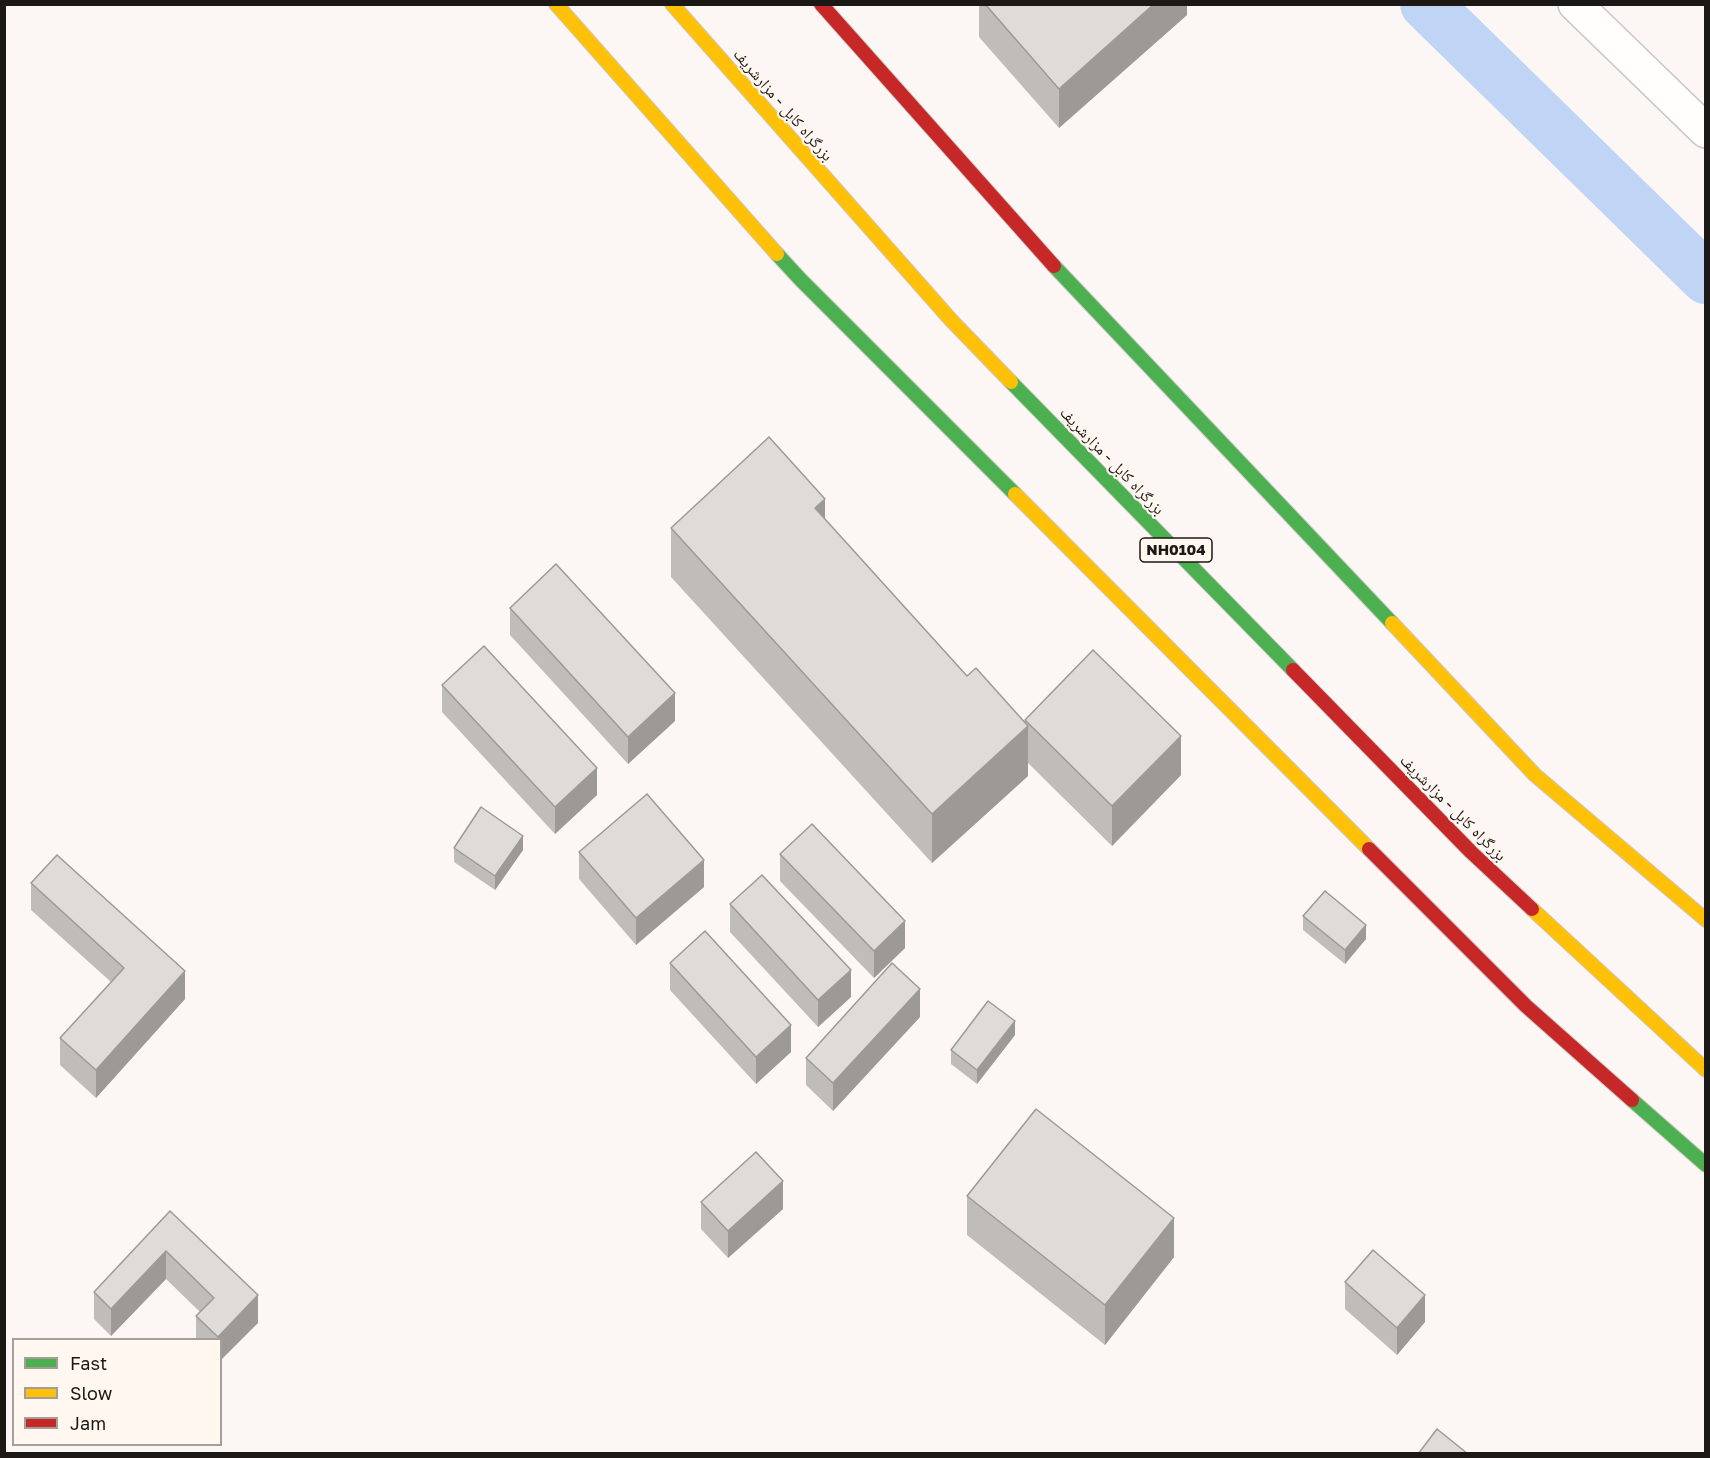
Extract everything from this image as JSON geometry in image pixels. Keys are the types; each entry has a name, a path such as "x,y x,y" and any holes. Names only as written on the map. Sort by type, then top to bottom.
{"main road":[{"path":"556,4 800,279 1527,1006 1706,1165"},
{"name":"بزرگراه کابل - مزارشریف","path":"672,4 951,320 1472,852 1706,1070"},
{"path":"821,4 1020,230 1535,775 1706,920"}],"street":[{"path":"1575,4 1706,131"}],"building":[{"path":"985,4 1154,4 1059,89"},
{"path":"769,437 825,499 815,508 967,676 976,668 1028,726 932,814 671,528"},
{"path":"556,564 675,693 628,737 510,608"},
{"path":"484,646 597,768 555,807 442,685"},
{"path":"1093,650 1181,736 1112,806 1025,720"},
{"path":"647,794 704,860 636,918 579,852"},
{"path":"481,807 523,836 495,876 454,848"},
{"path":"812,824 905,921 874,951 780,854"},
{"path":"57,855 185,971 96,1070 60,1038 124,968 31,883"},
{"path":"762,875 851,970 818,1000 730,904"},
{"path":"1325,891 1366,925 1345,950 1303,916"},
{"path":"705,931 791,1025 756,1057 670,963"},
{"path":"892,963 920,989 833,1083 806,1058"},
{"path":"988,1001 1015,1021 977,1070 951,1050"},
{"path":"1036,1109 1174,1218 1105,1305 967,1196"},
{"path":"756,1152 783,1181 728,1231 701,1202"},
{"path":"170,1211 258,1295 218,1337 196,1316 214,1298 166,1251 111,1309 94,1292"},
{"path":"1373,1250 1425,1295 1397,1328 1345,1282"},
{"path":"1437,1429 1468,1454 1418,1454"}],"waterway":[{"path":"1426,4 1706,278"}],"traffic: fast":[{"path":"777,254 1015,494"},
{"path":"1054,266 1392,623"},
{"path":"1011,382 1293,670"},
{"path":"1632,1100 1706,1165"}],"traffic: slow":[{"path":"556,4 777,254"},
{"path":"672,4 951,320 1011,382"},
{"path":"1015,494 1369,849"},
{"path":"1392,623 1535,775 1706,920"},
{"path":"1532,909 1706,1070"}],"traffic: jam":[{"path":"821,4 1054,266"},
{"path":"1293,670 1471,852 1532,909"},
{"path":"1369,849 1526,1006 1632,1100"}]}
